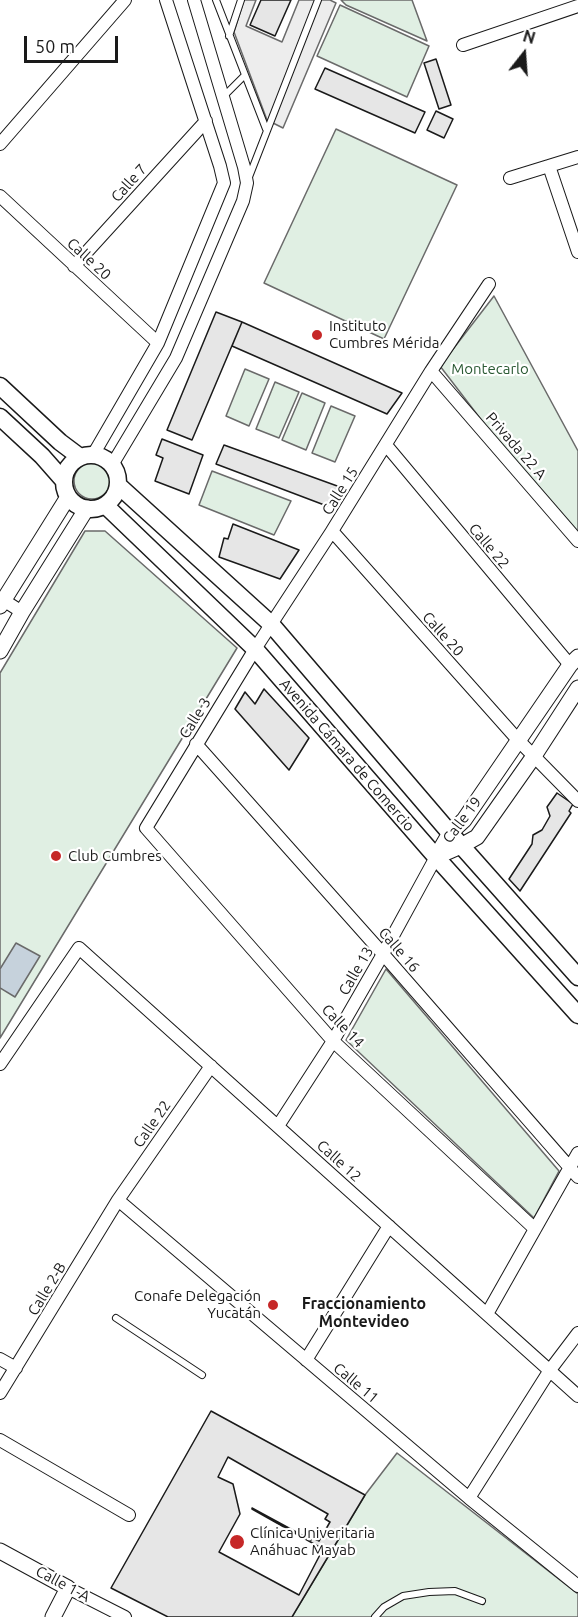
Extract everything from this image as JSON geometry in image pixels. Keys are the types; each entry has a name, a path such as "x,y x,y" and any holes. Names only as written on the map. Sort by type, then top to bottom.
{"main road":[{"path":"0,386 60,442 87,456 106,460 112,465 117,474 116,493 105,505 93,509 76,505 42,456 0,417"},
{"path":"66,489 69,467 87,456"},
{"name":"Avenida Cámara de Comercio","path":"118,485 271,624 450,834 578,977"},
{"name":"Avenida Cámara de Comercio","path":"105,505 255,649 436,857 578,1015"}],"street":[{"path":"0,144 125,0"},
{"path":"87,456 158,343 224,183 166,0"},
{"path":"112,465 176,358 243,201 247,183 194,0"},
{"path":"463,45 578,6"},
{"name":"Calle 7","path":"74,266 206,121"},
{"path":"510,178 578,157"},
{"path":"549,166 578,252"},
{"name":"Calle 20","path":"0,196 158,343"},
{"name":"Calle 15","path":"271,624 332,531 431,371 489,284"},
{"path":"177,297 199,305"},
{"name":"Privada 22 A","path":"431,371 578,541"},
{"name":"Calle 22","path":"386,445 574,661"},
{"path":"22,612 1,601 66,489"},
{"path":"0,651 87,508"},
{"name":"Calle 20","path":"332,531 518,740 578,801"},
{"name":"Calle 3","path":"146,828 271,624"},
{"name":"Calle 19","path":"436,857 574,661"},
{"name":"Calle 19","path":"436,857 477,837 578,688"},
{"name":"Calle 16","path":"196,744 574,1173"},
{"name":"Calle 14","path":"146,828 333,1041 535,1229"},
{"name":"Calle 13","path":"278,1126 333,1041 436,857"},
{"name":"Calle 12","path":"0,1064 79,948 578,1396"},
{"name":"Calle 22","path":"118,1200 211,1066"},
{"path":"487,1314 535,1229 574,1173 578,1153"},
{"name":"Calle 11","path":"118,1200 469,1497 578,1586"},
{"name":"Calle 2-B","path":"0,1393 118,1200"},
{"path":"306,1360 389,1226"},
{"path":"469,1497 550,1370 578,1333"},
{"path":"0,1359 16,1368"},
{"path":"0,1440 129,1515"},
{"name":"Calle 1-A","path":"0,1551 125,1617"},
{"path":"53,1617 69,1588"}],"lane":[{"path":"216,0 266,129"},
{"path":"229,36 241,0"},
{"path":"247,183 266,129 318,0"},
{"path":"223,96 245,75"},
{"path":"116,1318 201,1375"},
{"path":"375,1617 384,1607 403,1596 429,1592 455,1591 482,1601"}],"green space":[{"path":"341,0 412,0 427,41 346,5"},
{"path":"340,5 429,46 407,97 317,56"},
{"path":"336,129 457,185 384,339 264,283"},
{"name":"Montecarlo","path":"494,296 578,451 578,546 440,366"},
{"path":"245,369 269,379 249,426 226,416"},
{"path":"275,382 299,392 279,438 256,429"},
{"path":"302,393 325,403 306,450 282,440"},
{"path":"331,406 355,416 335,462 312,453"},
{"path":"92,463 105,468 110,481 105,494 92,499 79,494 74,481 79,468"},
{"path":"212,471 291,501 274,535 199,505"},
{"name":"Club Cumbres","path":"85,531 105,531 237,648 0,1038 0,673"},
{"path":"386,969 559,1171 534,1218 346,1040"},
{"path":"397,1453 578,1594 578,1617 292,1617 365,1495"}],"shaded area":[{"path":"244,0 256,0 246,26 282,42 299,0 330,0 336,3 283,128 267,120 234,32"},
{"path":"16,943 40,956 15,997 0,988 0,969"}],"building":[{"path":"261,0 291,0 275,36 250,25"},
{"path":"436,59 451,105 439,109 424,63"},
{"path":"325,68 425,112 415,133 315,89"},
{"path":"436,111 453,119 444,138 427,130"},
{"path":"216,312 242,322 192,440 167,430"},
{"path":"242,322 402,393 387,414 232,346"},
{"path":"162,439 203,455 189,494 155,481 163,458 156,455"},
{"path":"224,445 340,487 327,506 216,464"},
{"path":"233,524 299,550 280,579 219,557 224,538 228,539"},
{"path":"264,689 309,738 289,770 235,709 245,692 255,704"},
{"path":"557,793 573,804 569,811 571,813 520,891 509,879 532,844 533,835 542,830 550,816 547,807"},
{"name":"Clínica Univeritaria Anáhuac Mayab","path":"211,1411 365,1495 292,1617 168,1617 111,1588"},
{"path":"228,1457 328,1514 325,1519 330,1522 319,1541 313,1538 311,1540 252,1508 323,1549 299,1595 219,1552 240,1514 233,1484 218,1477"}],"place":[{"name":"Instituto Cumbres Mérida","path":"317,335"},
{"name":"Club Cumbres","path":"56,856"},
{"name":"Conafe Delegación Yucatán","path":"273,1305"},
{"name":"Clínica Univeritaria Anáhuac Mayab","path":"237,1542"}],"district":[{"name":"Fraccionamiento Montevideo","path":"364,1313"}]}
